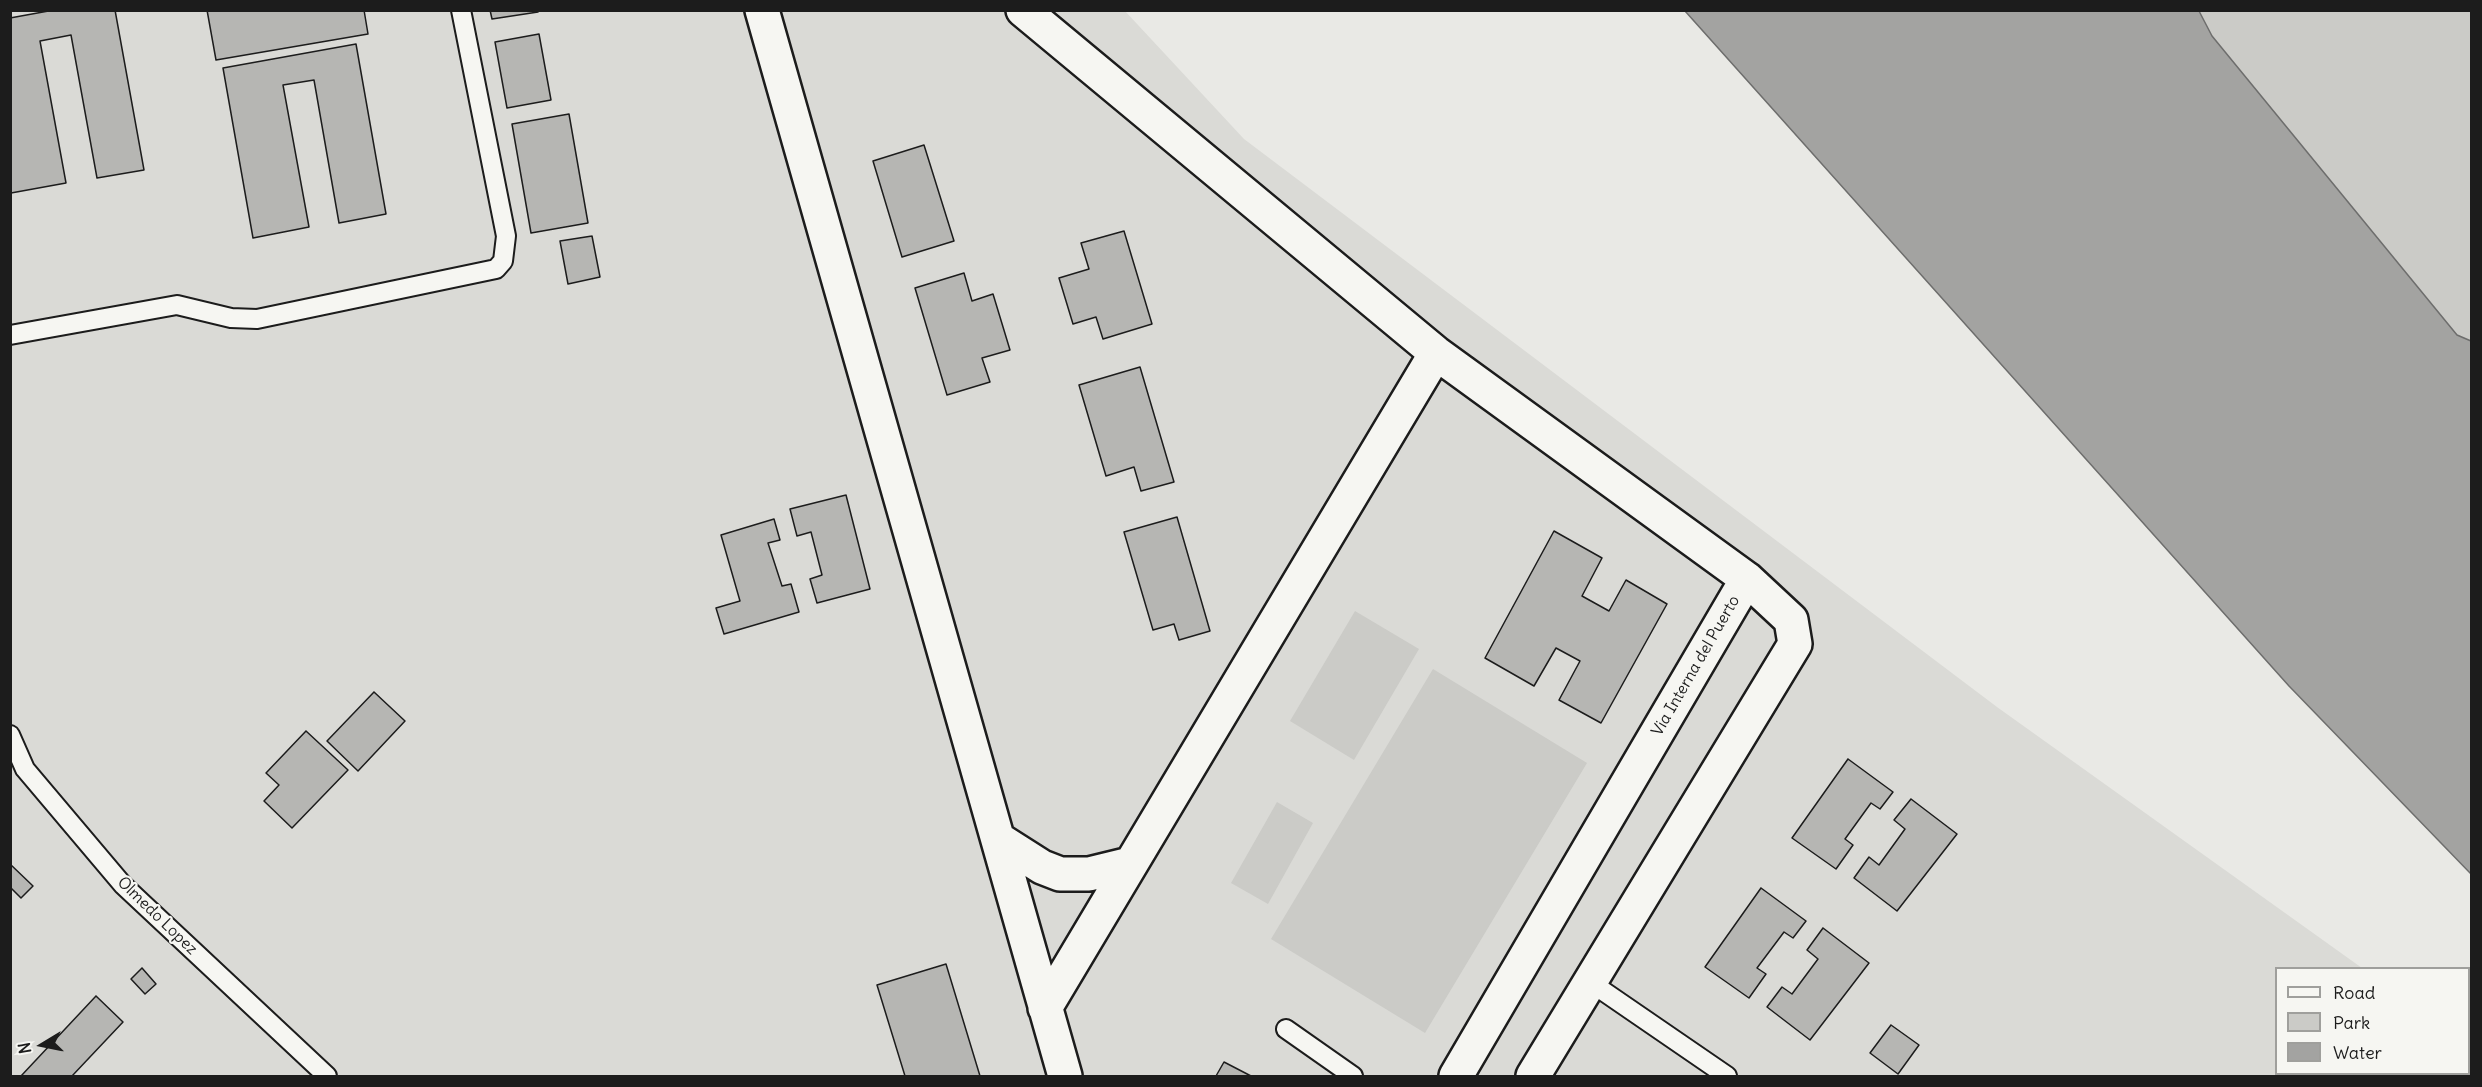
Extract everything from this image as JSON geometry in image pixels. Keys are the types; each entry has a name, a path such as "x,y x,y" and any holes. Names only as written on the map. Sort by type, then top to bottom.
{"street":[{"path":"762,10 1065,1077"},
{"path":"1023,10 1436,352 1747,579"},
{"path":"1045,1008 1436,352"},
{"name":"Via Interna del Puerto","path":"1456,1077 1747,579 1791,620 1795,644 1533,1077"},
{"path":"998,839 1042,867 1060,874 1089,874 1130,864"}],"lane":[{"path":"10,335 177,305 231,318 257,319 496,269 503,261 506,236 461,10"},
{"name":"Olmedo Lopez","path":"10,735 25,769 123,885 327,1077"},
{"path":"1590,982 1727,1077"},
{"path":"1286,1029 1353,1077"}],"shaded area":[{"path":"10,11 1125,11 1244,139 1997,707 2361,967 2275,967 2275,1075 2470,1075 2470,1046 2471,1047 2471,1076 11,1076"}],"green space":[{"path":"2199,11 2471,11 2471,341 2457,335 2212,36"},
{"path":"1355,611 1419,649 1354,760 1290,721"},
{"path":"1433,669 1587,763 1425,1033 1271,939"},
{"path":"1277,802 1313,823 1268,904 1231,883"}],"water":[{"path":"1685,11 2199,11 2212,36 2457,335 2471,341 2471,874 2289,686"}],"building":[{"path":"54,10 115,10 144,170 97,178 71,35 40,41 66,183 11,193 10,18"},
{"path":"207,10 364,10 368,34 216,60"},
{"path":"490,10 537,10 538,12 492,19"},
{"path":"539,34 551,100 507,108 495,42"},
{"path":"356,44 386,214 339,223 314,80 283,85 309,227 253,238 223,68"},
{"path":"569,114 588,223 531,233 512,124"},
{"path":"924,145 954,241 902,257 873,161"},
{"path":"1124,231 1152,324 1103,339 1096,317 1073,324 1059,278 1089,269 1081,243"},
{"path":"592,236 600,277 568,284 560,241"},
{"path":"964,273 972,301 993,294 1010,350 982,358 990,382 947,395 915,288"},
{"path":"1140,367 1174,482 1141,491 1134,467 1106,476 1079,385"},
{"path":"846,495 870,589 817,603 810,579 822,575 811,532 797,536 790,509"},
{"path":"1177,517 1210,631 1179,640 1174,624 1153,630 1124,532"},
{"path":"774,519 780,540 768,543 782,586 791,584 799,612 724,634 716,608 740,601 721,535"},
{"path":"1554,531 1602,558 1582,596 1609,611 1626,580 1667,604 1601,723 1559,700 1580,661 1556,648 1534,686 1485,658"},
{"path":"374,692 405,721 358,771 327,741"},
{"path":"306,731 348,770 292,828 264,801 279,785 266,773"},
{"path":"1848,759 1893,792 1880,809 1871,803 1845,839 1853,845 1836,869 1792,838"},
{"path":"1911,799 1957,834 1897,911 1854,878 1869,857 1879,865 1905,829 1894,820"},
{"path":"10,864 33,886 21,898 10,887"},
{"path":"1761,888 1806,921 1793,938 1784,932 1757,968 1766,974 1749,998 1705,967"},
{"path":"1823,928 1869,963 1810,1040 1767,1007 1782,987 1792,994 1818,959 1807,950"},
{"path":"946,964 980,1076 905,1076 877,985"},
{"path":"142,968 156,984 145,994 131,979"},
{"path":"96,996 123,1022 72,1076 21,1076"},
{"path":"1891,1025 1919,1045 1898,1074 1870,1053"},
{"path":"1224,1062 1251,1076 1216,1076"}]}
